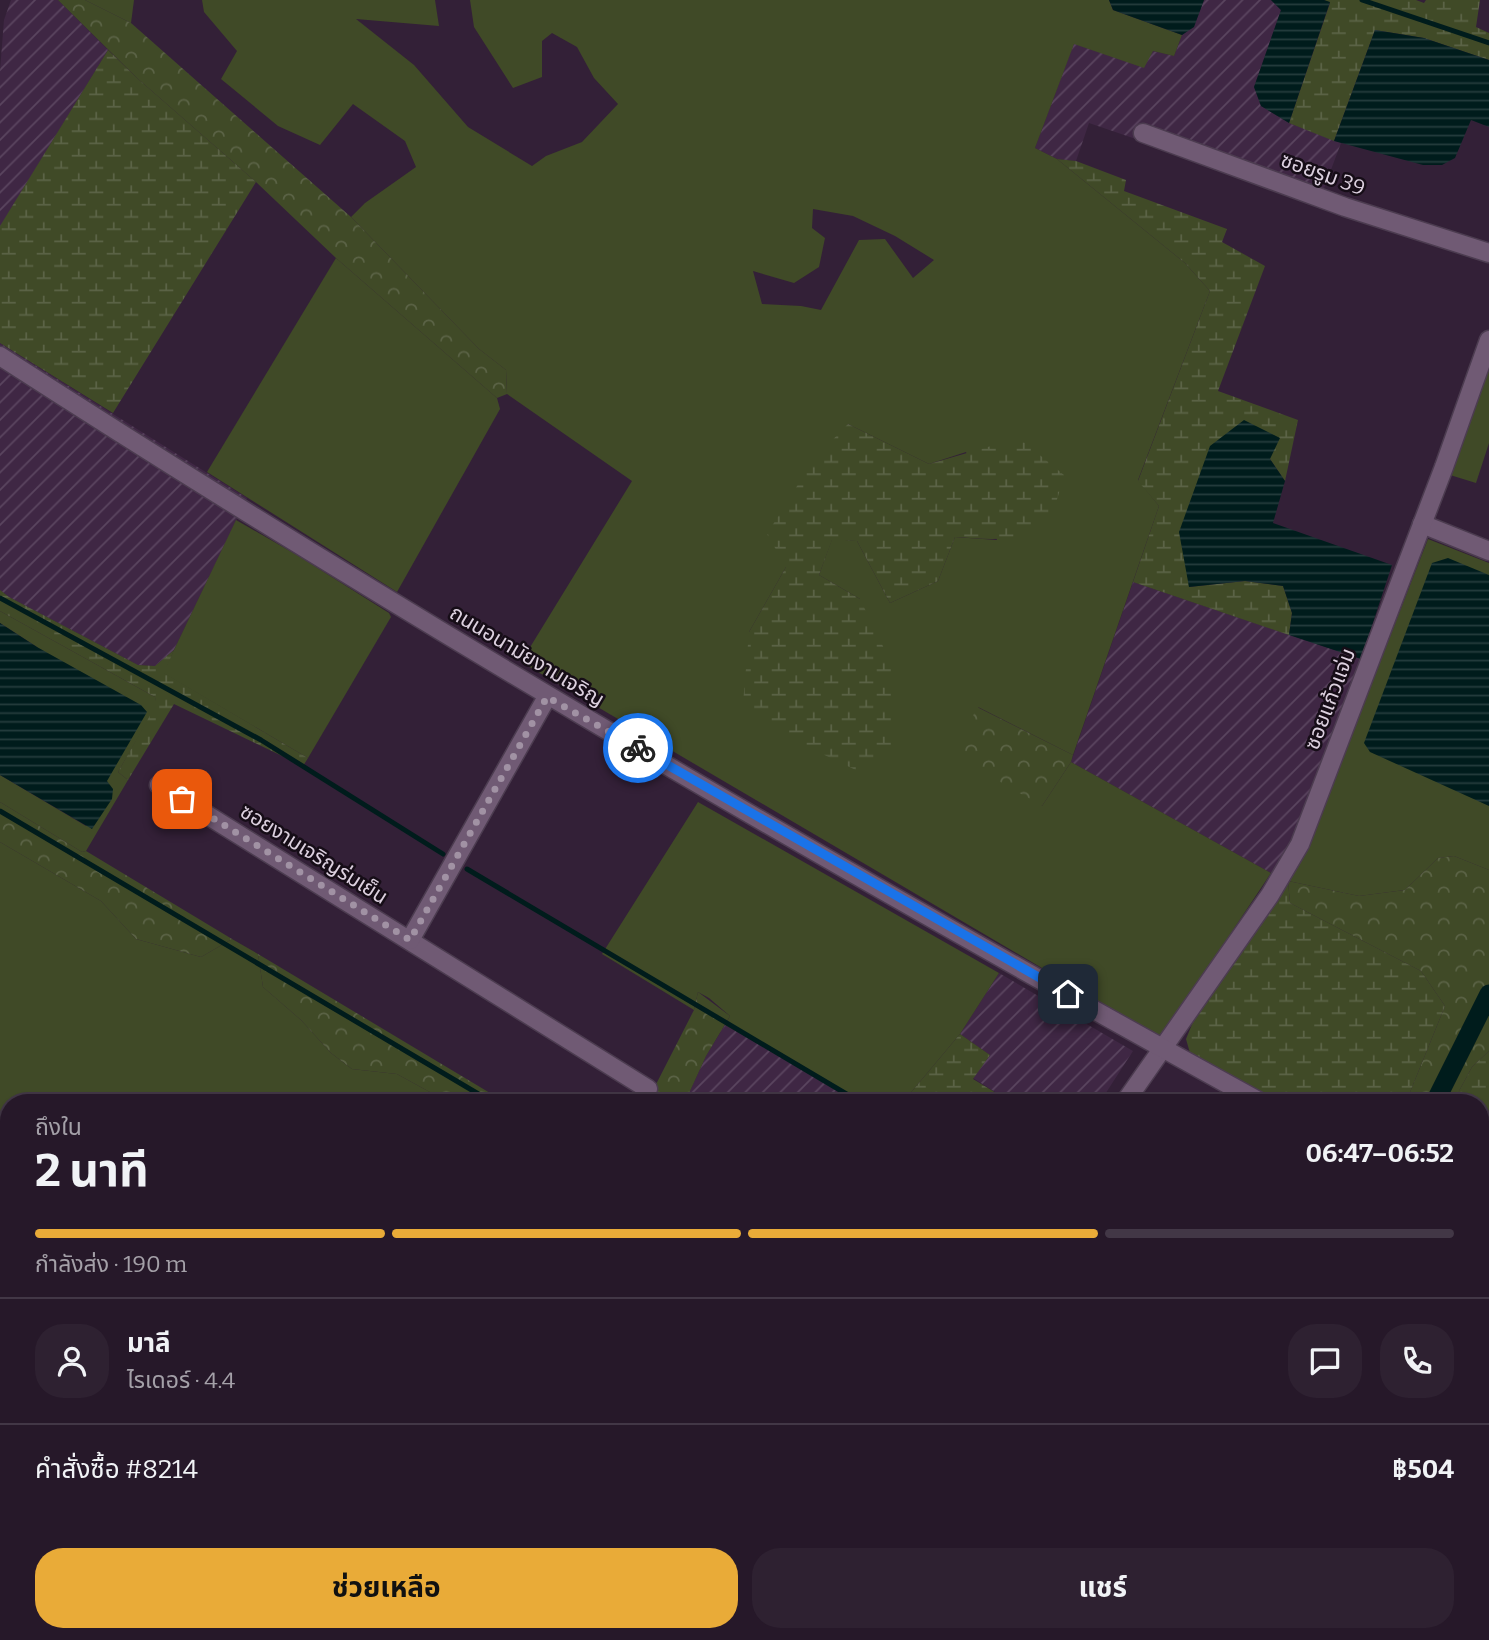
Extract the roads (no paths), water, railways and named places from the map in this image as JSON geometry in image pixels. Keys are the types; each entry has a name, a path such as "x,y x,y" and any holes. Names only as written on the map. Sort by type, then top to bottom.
{"street":[{"name":"ซอยรูม 39","path":"1143,133 1345,207 1489,253"},
{"name":"ซอยแก้วแจ่ม","path":"1131,1094 1270,895 1300,844 1489,340"},
{"name":"ถนนอนามัยงามเจริญ","path":"0,356 188,478 547,697 1246,1094"},
{"path":"1422,524 1489,551"},
{"path":"410,940 547,697"},
{"name":"ซอยงามเจริญร่มเย็น","path":"159,785 648,1088"}],"waterway":[{"path":"1362,0 1489,43"},
{"path":"0,598 261,740 443,854"},
{"path":"0,811 478,1094"},
{"path":"467,869 847,1094"},
{"path":"1439,1094 1489,994"}]}
